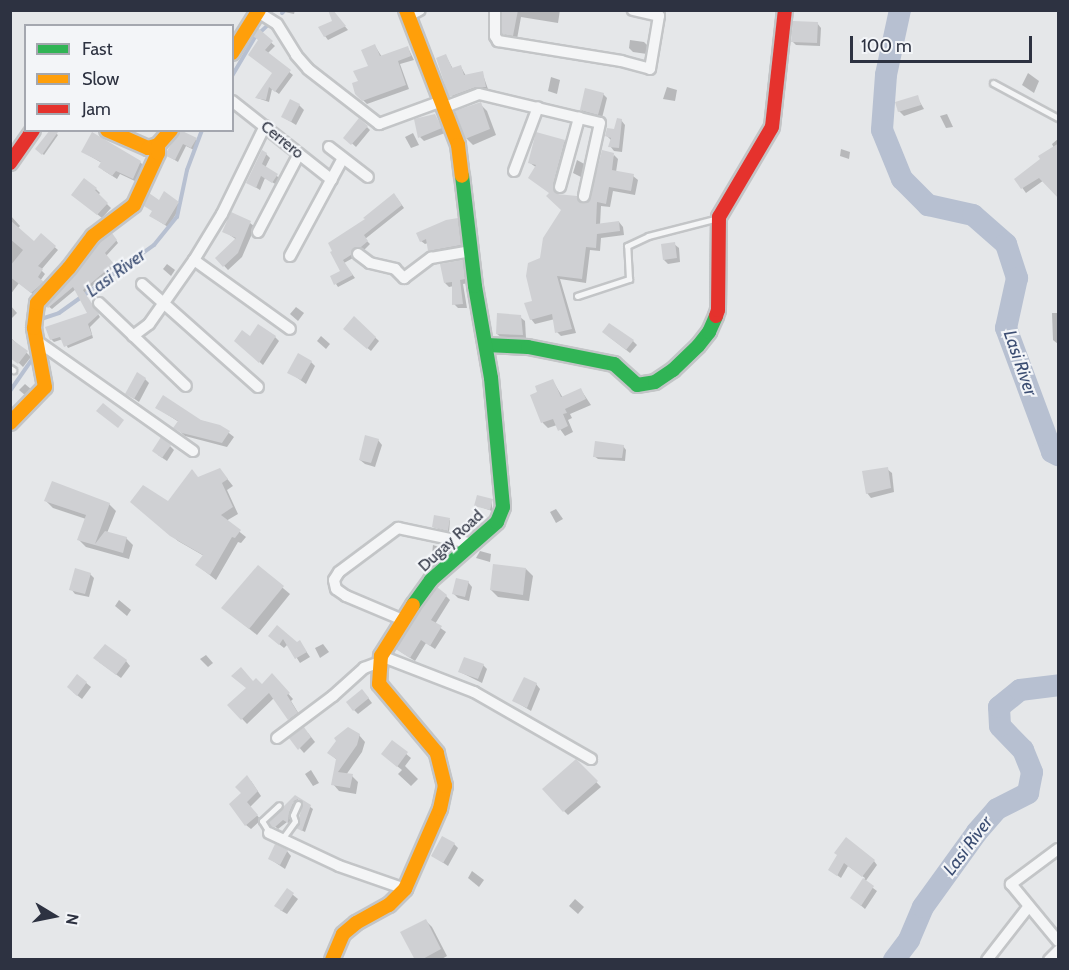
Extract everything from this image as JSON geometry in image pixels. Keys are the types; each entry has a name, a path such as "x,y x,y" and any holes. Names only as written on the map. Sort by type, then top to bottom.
{"street":[{"path":"495,10 495,36 498,41 621,61 650,69 659,16 633,10"},
{"path":"487,345 528,347 614,364 636,385 655,382 673,370 698,346 709,332 718,310 719,218 772,127 785,10"},
{"path":"234,50 259,11 277,24 296,55 308,69 379,124 479,94 600,123 584,196"},
{"name":"Dugay Road","path":"381,659 403,620 431,580 497,522 503,507 487,345 480,322 458,145 411,12"},
{"name":"Cerrero","path":"234,103 332,180"},
{"path":"514,171 538,107"},
{"path":"560,187 579,118"},
{"path":"133,336 149,324 194,260 222,214 265,126"},
{"path":"10,164 32,132"},
{"path":"111,132 141,147 158,145 169,132"},
{"path":"10,423 45,387 35,327 37,303 69,268 93,236 134,205 159,153 158,145"},
{"path":"329,147 368,177"},
{"path":"258,232 299,154"},
{"path":"290,256 343,158"},
{"path":"358,254 370,263 395,269 404,278 431,258 471,251"},
{"path":"194,260 290,329"},
{"path":"142,284 258,387"},
{"path":"99,303 186,386"},
{"path":"35,327 194,451"},
{"path":"403,620 346,596 336,589 334,580 339,572 398,528 474,544"},
{"path":"277,738 333,696 364,668 381,659 474,692 591,759"},
{"path":"333,960 343,934 356,923 389,904 405,889 440,809 445,786 437,753 379,684 381,659"},
{"path":"269,833 339,866 405,889"},
{"path":"1059,849 1011,884 1059,940"},
{"path":"987,960 1029,906"},
{"path":"1048,960 1059,951"}],"lane":[{"path":"993,83 1059,118"},
{"path":"577,296 629,279 627,246 648,236 719,218"},
{"path":"282,839 295,820 293,815 298,804"},
{"path":"269,833 262,821 279,805"}],"building":[{"path":"328,10 333,10 346,26 324,37 318,27 332,21"},
{"path":"502,10 518,10 513,36 502,34"},
{"path":"793,21 818,22 817,43 791,42"},
{"path":"258,28 273,41 265,50 291,70 275,92 269,87 266,100 255,98 272,73 248,55 258,40 253,36"},
{"path":"375,44 380,56 408,46 411,56 398,61 406,85 362,101 355,94 352,83 358,81 353,71 368,66 361,50"},
{"path":"446,54 452,68 461,65 464,75 483,71 486,87 476,87 449,97 436,58"},
{"path":"585,88 604,93 598,115 580,110"},
{"path":"918,95 921,105 898,112 895,102"},
{"path":"290,99 300,104 291,122 281,117"},
{"path":"481,102 490,129 465,139 455,111"},
{"path":"435,114 442,128 418,138 414,119"},
{"path":"359,118 368,126 351,145 343,138"},
{"path":"617,118 622,119 619,148 608,147 611,138 605,136 607,128 614,129"},
{"path":"48,132 58,132 42,155 35,149"},
{"path":"92,132 141,161 133,179 116,171 112,176 98,167 101,162 81,152"},
{"path":"179,132 197,138 191,148 183,144 175,160 166,156"},
{"path":"536,132 565,140 553,185 557,194 577,196 582,203 589,201 602,150 614,153 612,170 634,174 631,191 609,187 606,204 597,202 596,224 619,221 620,231 597,234 596,248 586,247 582,279 557,276 572,329 555,333 552,314 530,320 524,303 532,301 526,276 528,263 540,258 543,238 561,210 546,196 549,193 528,178 536,165 528,163"},
{"path":"1059,143 1059,199 1039,178 1021,189 1014,179 1040,159 1038,156"},
{"path":"262,150 267,153 262,164 278,174 272,183 261,176 256,188 246,183"},
{"path":"84,178 97,188 95,190 108,203 97,215 71,195"},
{"path":"164,191 179,202 165,225 149,216 152,211 144,206 149,193 159,200"},
{"path":"394,193 402,205 364,235 368,241 361,247 355,247 351,255 343,260 353,275 334,285 330,276 340,271 328,243 365,219 363,218"},
{"path":"231,212 251,221 238,253 223,267 215,258 236,238 222,232"},
{"path":"458,218 461,245 428,251 426,239 420,242 416,233 446,220"},
{"path":"10,220 34,241 41,233 56,246 38,266 43,269 38,277 44,282 31,293 10,277 10,266 23,250 10,239"},
{"path":"112,233 117,240 105,253 114,264 83,290 99,314 88,324 92,335 64,347 60,337 50,340 45,327 87,313 73,287 48,308 46,306 99,242"},
{"path":"675,242 677,258 663,260 661,244"},
{"path":"463,260 465,279 460,280 463,304 452,305 452,282 444,283 440,264"},
{"path":"497,313 521,315 523,335 496,334"},
{"path":"354,316 376,337 367,349 343,329"},
{"path":"609,323 634,340 626,350 602,332"},
{"path":"258,324 276,336 259,363 234,341 242,330 250,336"},
{"path":"10,338 28,351 18,364 10,358"},
{"path":"298,353 312,361 301,380 287,373"},
{"path":"137,372 146,378 134,399 125,394"},
{"path":"553,379 561,397 581,388 586,399 565,409 567,413 563,414 568,426 558,431 553,419 541,423 530,395 537,392 535,386"},
{"path":"163,395 201,420 220,425 230,431 222,443 182,433 173,428 178,421 155,408"},
{"path":"103,403 124,420 118,428 96,411"},
{"path":"365,435 379,439 371,463 359,460"},
{"path":"161,437 171,445 162,458 152,451"},
{"path":"595,441 624,445 622,458 593,457"},
{"path":"888,467 891,488 866,494 862,471"},
{"path":"220,468 228,479 222,483 233,507 221,515 241,530 235,538 232,537 210,575 195,565 203,555 170,536 130,502 143,485 168,501 192,469 198,477"},
{"path":"52,481 110,503 95,544 105,531 127,537 123,553 77,540 86,515 44,501"},
{"path":"477,495 493,499 490,510 474,506"},
{"path":"434,515 450,518 448,531 432,527"},
{"path":"493,564 526,568 523,595 490,590"},
{"path":"258,565 284,586 249,629 221,608"},
{"path":"75,568 91,573 85,594 69,590"},
{"path":"456,578 469,581 465,597 452,594"},
{"path":"437,587 447,595 431,620 442,626 430,646 421,640 410,658 394,648"},
{"path":"277,625 297,642 300,640 307,652 295,659 283,639 279,645 268,636"},
{"path":"105,644 127,660 116,675 93,658"},
{"path":"464,657 484,664 478,679 458,672"},
{"path":"241,667 253,681 256,678 262,684 272,673 290,693 287,695 298,713 288,720 269,693 241,720 227,705 246,688 231,676"},
{"path":"77,674 87,682 77,696 67,687"},
{"path":"524,677 537,683 527,708 512,701"},
{"path":"362,689 369,698 353,711 346,702"},
{"path":"304,727 311,737 298,750 289,738"},
{"path":"348,727 360,734 357,745 338,772 353,774 350,788 331,785 336,759 327,753 336,741 334,738"},
{"path":"392,740 408,752 397,767 381,754"},
{"path":"576,759 598,781 563,812 542,789"},
{"path":"247,775 258,791 247,802 258,815 245,826 229,804 241,793 235,787"},
{"path":"295,795 311,805 302,831 296,828 303,804 298,799 294,801 289,813 288,823 283,820 275,827 271,826 268,822"},
{"path":"442,836 455,843 443,863 431,856"},
{"path":"846,837 875,860 862,877 844,863 837,876 828,870 837,855 834,853"},
{"path":"275,844 288,850 280,865 268,859"},
{"path":"863,878 874,886 861,906 850,898"},
{"path":"287,888 294,893 282,911 274,906"},
{"path":"426,919 441,949 421,960 415,960 400,932"}],"waterway":[{"name":"Lasi River","path":"282,13 285,10"},
{"name":"Lasi River","path":"900,10 886,75 882,130 902,179 928,205 973,215 1006,244 1017,278 1006,328 1052,452 1058,455"},
{"name":"Lasi River","path":"234,73 255,37 267,26"},
{"name":"Lasi River","path":"38,320 59,313 154,245 177,217 187,170 201,132"},
{"name":"Lasi River","path":"10,391 33,358 33,354"},
{"name":"Lasi River","path":"894,960 909,940 923,907 977,832 997,809 1028,793 1032,772 1023,750 1000,726 999,707 1020,690 1058,685"}],"traffic: fast":[{"path":"413,605 431,580 497,522 503,507 491,378 475,286 462,176"},
{"path":"487,345 528,347 614,364 637,385 655,382 673,370 698,346 709,332 716,316"}],"traffic: slow":[{"path":"234,50 259,10"},
{"path":"406,10 458,145 462,176"},
{"path":"112,132 148,148 158,145 169,132"},
{"path":"10,423 45,387 34,328 37,303 69,268 93,236 134,205 158,153 158,145"},
{"path":"332,960 343,934 356,923 389,905 405,889 440,809 445,786 437,753 379,684 381,656 413,605"}],"traffic: jam":[{"path":"716,316 718,310 719,217 772,127 785,10"},
{"path":"10,163 32,132"}]}
